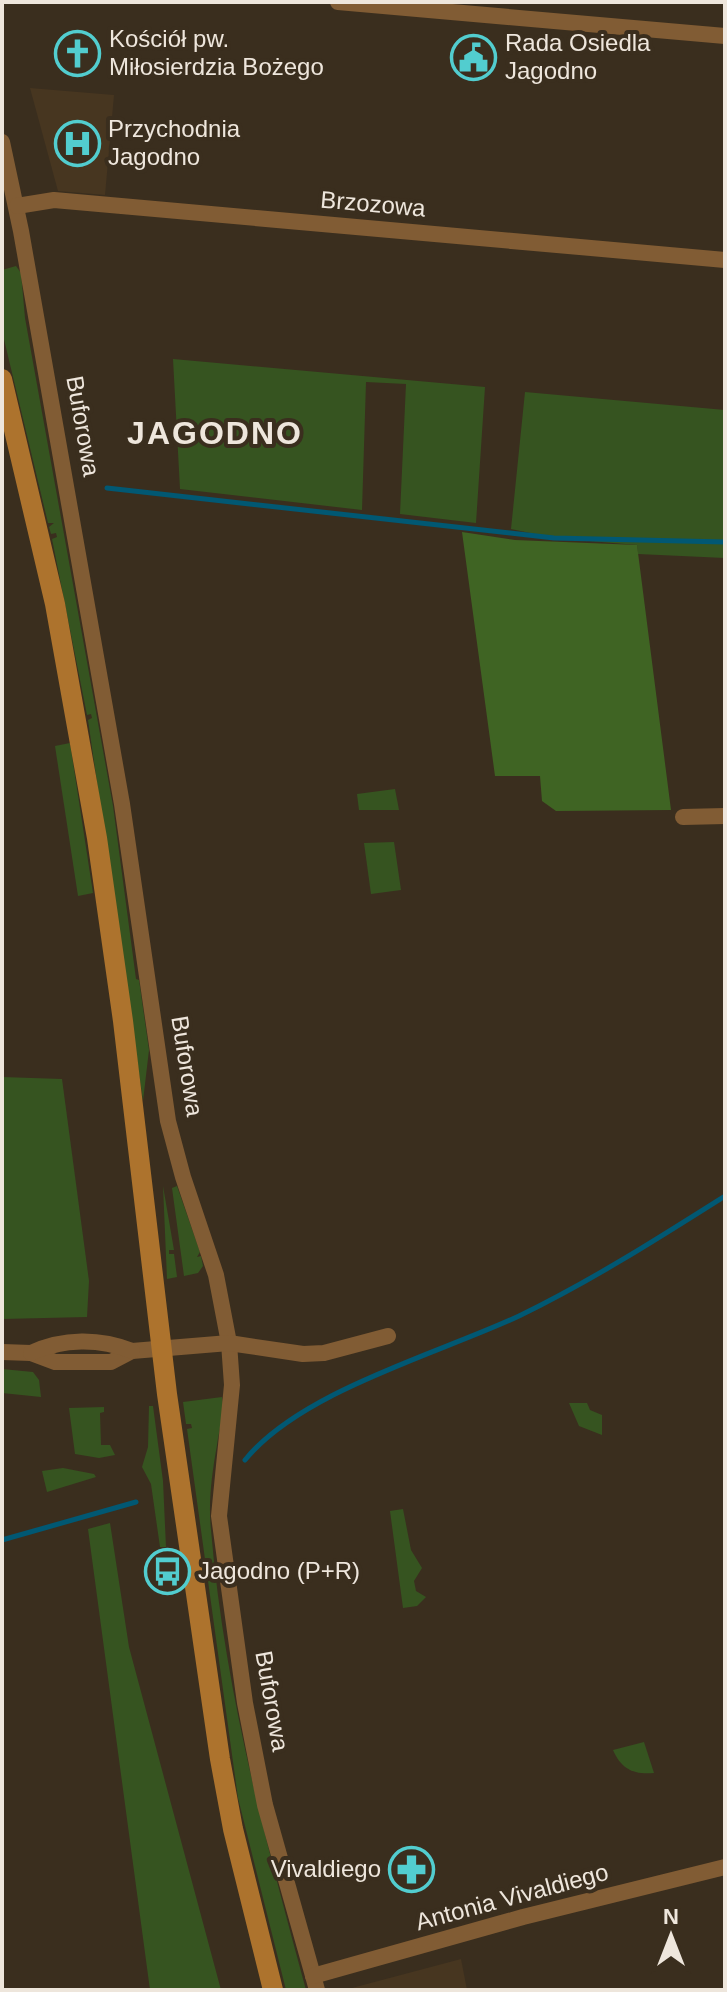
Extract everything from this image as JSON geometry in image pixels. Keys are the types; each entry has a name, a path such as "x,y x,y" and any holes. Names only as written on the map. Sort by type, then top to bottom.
{"main road":[{"path":"2,379 55,604 97,838 123,1021 162,1350 226,1791 273,1990"}],"street":[{"path":"338,2 725,36"},
{"name":"Buforowa","path":"2,142 17,206 117,775 168,1121 216,1275 229,1343 232,1385 221,1470 222,1550 245,1703 265,1805 315,1983"},
{"name":"Brzozowa","path":"17,206 54,200 725,260"},
{"path":"683,817 725,816"},
{"path":"2,1352 31,1353 51,1344 109,1342 132,1351 229,1343 303,1354 324,1353 388,1336"},
{"name":"Antonia Vivaldiego","path":"315,1983 523,1917 725,1867"}],"shaded area":[{"name":"Przychodnia Jagodno","path":"30,88 114,95 105,195 58,191"},
{"path":"461,1959 467,1990 349,1990 352,1988"}],"green space":[{"path":"16,266 21,273 25,318 113,806 136,979 139,980 149,1050 143,1101 88,720 92,718 91,714 87,715 52,539 57,537 56,533 51,534 49,527 54,523 48,523 2,331 2,270"},
{"path":"173,359 485,387 476,523 400,514 406,384 366,382 362,510 180,489"},
{"path":"525,392 725,410 725,558 638,554 637,545 554,538 511,529"},
{"path":"462,532 515,540 637,545 671,810 556,811 542,801 540,776 495,776"},
{"path":"70,743 93,893 78,896 55,746"},
{"path":"395,789 399,810 359,810 357,794"},
{"path":"394,842 401,890 371,894 364,843"},
{"path":"2,1077 62,1079 89,1281 87,1317 2,1319"},
{"path":"163,1186 174,1250 169,1250 169,1254 174,1254 177,1277 167,1279"},
{"path":"177,1186 200,1252 197,1257 201,1256 203,1266 198,1273 184,1276 172,1188"},
{"path":"2,1369 33,1372 39,1380 41,1397 2,1393"},
{"path":"222,1397 210,1509 217,1589 248,1762 306,1990 286,1990 238,1798 187,1429 192,1428 191,1424 186,1424 183,1402"},
{"path":"569,1403 587,1403 590,1410 602,1415 602,1435 579,1426"},
{"path":"149,1406 153,1406 163,1481 166,1547 160,1547 151,1484 142,1467 148,1447"},
{"path":"104,1407 104,1412 100,1413 101,1445 110,1445 115,1455 99,1458 75,1454 69,1408"},
{"path":"63,1468 96,1477 47,1492 42,1471"},
{"path":"403,1509 411,1550 422,1568 414,1581 416,1591 426,1597 417,1606 403,1608 390,1511"},
{"path":"110,1523 129,1647 221,1990 150,1990 88,1529"},
{"path":"644,1742 654,1773 629,1769 613,1750"}],"waterway":[{"path":"107,488 554,538 725,542"},
{"path":"245,1460 270,1436 335,1394 546,1303 725,1196"},
{"path":"2,1540 136,1502"}],"place":[{"name":"Kościół pw. Miłosierdzia Bożego","path":"78,53"},
{"name":"Rada Osiedla Jagodno","path":"474,57"},
{"name":"Przychodnia Jagodno","path":"77,143"},
{"name":"Jagodno (P+R)","path":"167,1571"},
{"name":"Vivaldiego","path":"412,1869"}],"district":[{"name":"JAGODNO","path":"215,433"}]}
